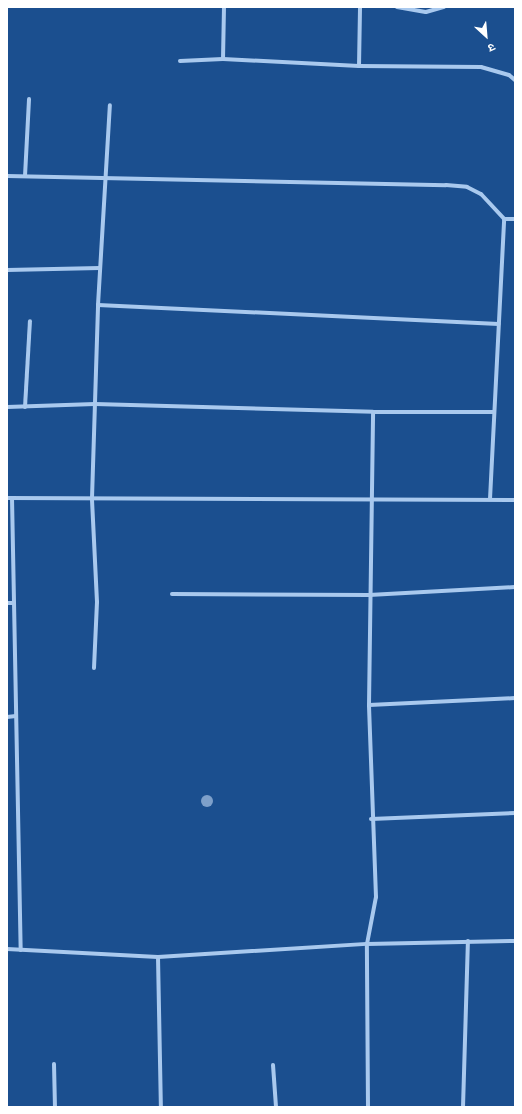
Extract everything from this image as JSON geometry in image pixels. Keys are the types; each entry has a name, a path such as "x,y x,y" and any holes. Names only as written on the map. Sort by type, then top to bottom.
{"street":[{"path":"223,60 224,7"},
{"path":"359,66 360,7"},
{"path":"397,7 426,12 444,7"},
{"path":"180,61 223,60 359,66 481,67 509,75 515,80"},
{"path":"24,176 29,99"},
{"path":"94,668 97,602 92,498 98,305 104,178 110,105"},
{"path":"7,176 446,185 467,187 481,194 504,219 490,499"},
{"path":"504,219 515,219"},
{"path":"7,270 100,268"},
{"path":"98,305 499,324"},
{"path":"25,407 30,321"},
{"path":"7,407 95,404 373,412 494,412"},
{"path":"368,1107 367,944 376,897 371,819 369,705 370,500 373,412"},
{"path":"21,950 14,603 9,498 515,500"},
{"path":"172,594 369,595 515,587"},
{"path":"7,603 14,603"},
{"path":"369,705 515,698"},
{"path":"7,717 16,716"},
{"path":"371,819 515,813"},
{"path":"7,950 158,957 367,944 515,941"},
{"path":"464,1107 468,942"},
{"path":"158,957 161,1107"},
{"path":"54,1064 55,1107"},
{"path":"273,1065 276,1107"}]}
